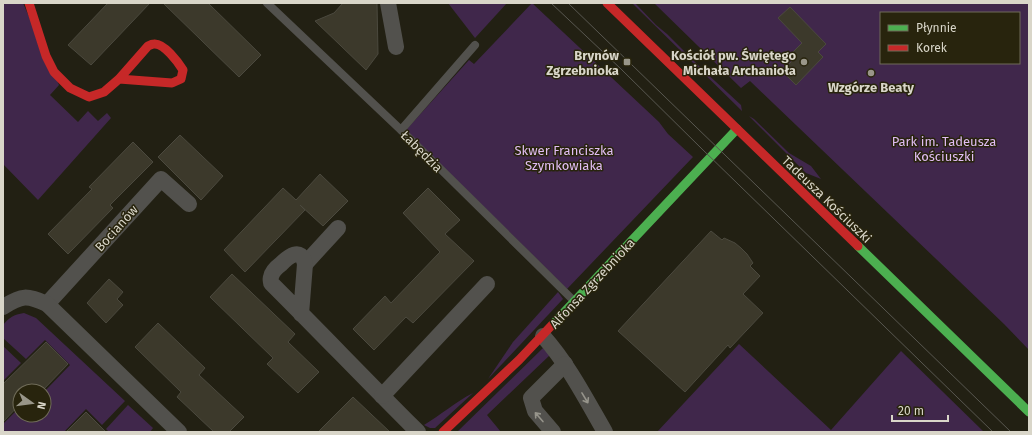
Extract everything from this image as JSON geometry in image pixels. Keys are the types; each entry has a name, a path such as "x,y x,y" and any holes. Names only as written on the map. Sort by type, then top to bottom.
{"street":[{"path":"29,3 46,56 54,72 70,88 89,97 104,92 119,79 148,46 153,43 161,46 175,58 183,70 181,79 172,83 119,79"},
{"path":"388,3 396,47"},
{"name":"Tadeusza Kościuszki","path":"607,3 1029,412"},
{"name":"Alfonsa Zgrzebnioka","path":"443,432 543,336 737,130"},
{"name":"Bocianów","path":"47,304 161,179 189,204"},
{"path":"305,264 338,228"},
{"path":"301,314 305,264 304,259 296,254 290,256 274,271 271,276 271,283 301,314 418,432"},
{"path":"382,396 487,284"},
{"path":"3,306 12,301 25,297 36,299 47,304 179,432"},
{"path":"543,336 565,364 605,432"},
{"path":"553,432 535,411 532,398 565,364"}],"lane":[{"name":"Łabędzia","path":"267,3 400,130 575,302"},
{"path":"400,130 475,45"}],"green space":[{"path":"3,3 23,3 59,85 50,95 78,122 88,111 98,121 107,113 111,118 38,200 3,164"},
{"path":"448,3 507,3 475,38"},
{"name":"Skwer Franciszka Szymkowiaka","path":"532,3 659,122 668,134 693,157 567,289 406,130 469,60 474,64"},
{"path":"632,3 635,3 656,25 741,105 742,111"},
{"name":"Park im. Tadeusza Kościuszki","path":"654,3 1029,3 1029,350 1004,324 750,81 741,88"},
{"path":"749,116 789,153 811,166 821,179 806,173"},
{"path":"558,292 563,299 488,379 513,342"},
{"path":"24,313 36,318 125,401 102,425 86,409 64,432 3,432 3,424 12,415 12,423 52,423 52,384 70,365 45,340 26,359 3,338 3,325 12,317"},
{"path":"739,344 831,430 901,351 984,432 657,432"},
{"path":"3,346 21,363 3,381"},
{"path":"543,348 550,355 487,415 501,432 457,432"},
{"path":"473,393 435,428 430,428 424,425 460,400"},
{"path":"128,405 153,428 150,432 109,432 106,429"}],"building":[{"path":"108,3 150,3 91,65 68,45"},
{"path":"163,3 208,3 261,55 239,77"},
{"path":"343,3 377,3 378,54 366,70 315,21 334,13"},
{"name":"Kościół pw. Świętego Michała Archanioła","path":"790,7 826,44 818,52 823,57 796,85 782,71 794,59 790,55 802,43 778,18"},
{"path":"180,135 223,176 201,200 158,157"},
{"path":"133,142 153,162 110,205 113,208 68,254 48,234 92,189 89,187"},
{"path":"320,174 348,201 323,226 300,205 305,210 245,272 224,250 283,188 296,200"},
{"path":"428,188 460,220 445,234 474,261 413,323 406,317 374,350 353,329 385,296 391,303 440,252 403,213"},
{"path":"711,231 722,240 724,238 735,243 747,254 753,263 750,266 760,276 743,294 763,313 730,348 728,345 685,392 618,331"},
{"path":"232,274 295,334 288,342 319,372 298,393 267,364 273,358 210,297"},
{"path":"109,279 123,292 117,299 123,305 106,323 87,303"},
{"path":"158,323 205,368 199,375 244,417 229,432 214,432 177,397 181,392 135,347"},
{"path":"46,342 68,364 50,383 12,383 12,412 3,422 3,384"},
{"path":"353,397 390,432 318,432"},
{"path":"86,412 106,432 66,432"}],"tram line":[{"path":"551,3 621,69 993,432"},
{"path":"568,3 1011,432"}],"traffic: fast":[{"path":"553,324 737,129"},
{"path":"858,246 1029,412"}],"traffic: jam":[{"path":"29,3 46,56 54,72 70,88 89,97 104,92 119,79 148,46 152,44 158,45 166,50 183,70 181,79 172,83 119,79"},
{"path":"607,3 858,246"},
{"path":"443,432 519,360 553,324"}],"place":[{"name":"Brynów Zgrzebnioka","path":"627,62"},
{"name":"Kościół pw. Świętego Michała Archanioła","path":"804,62"},
{"name":"Wzgórze Beaty","path":"871,73"}]}
